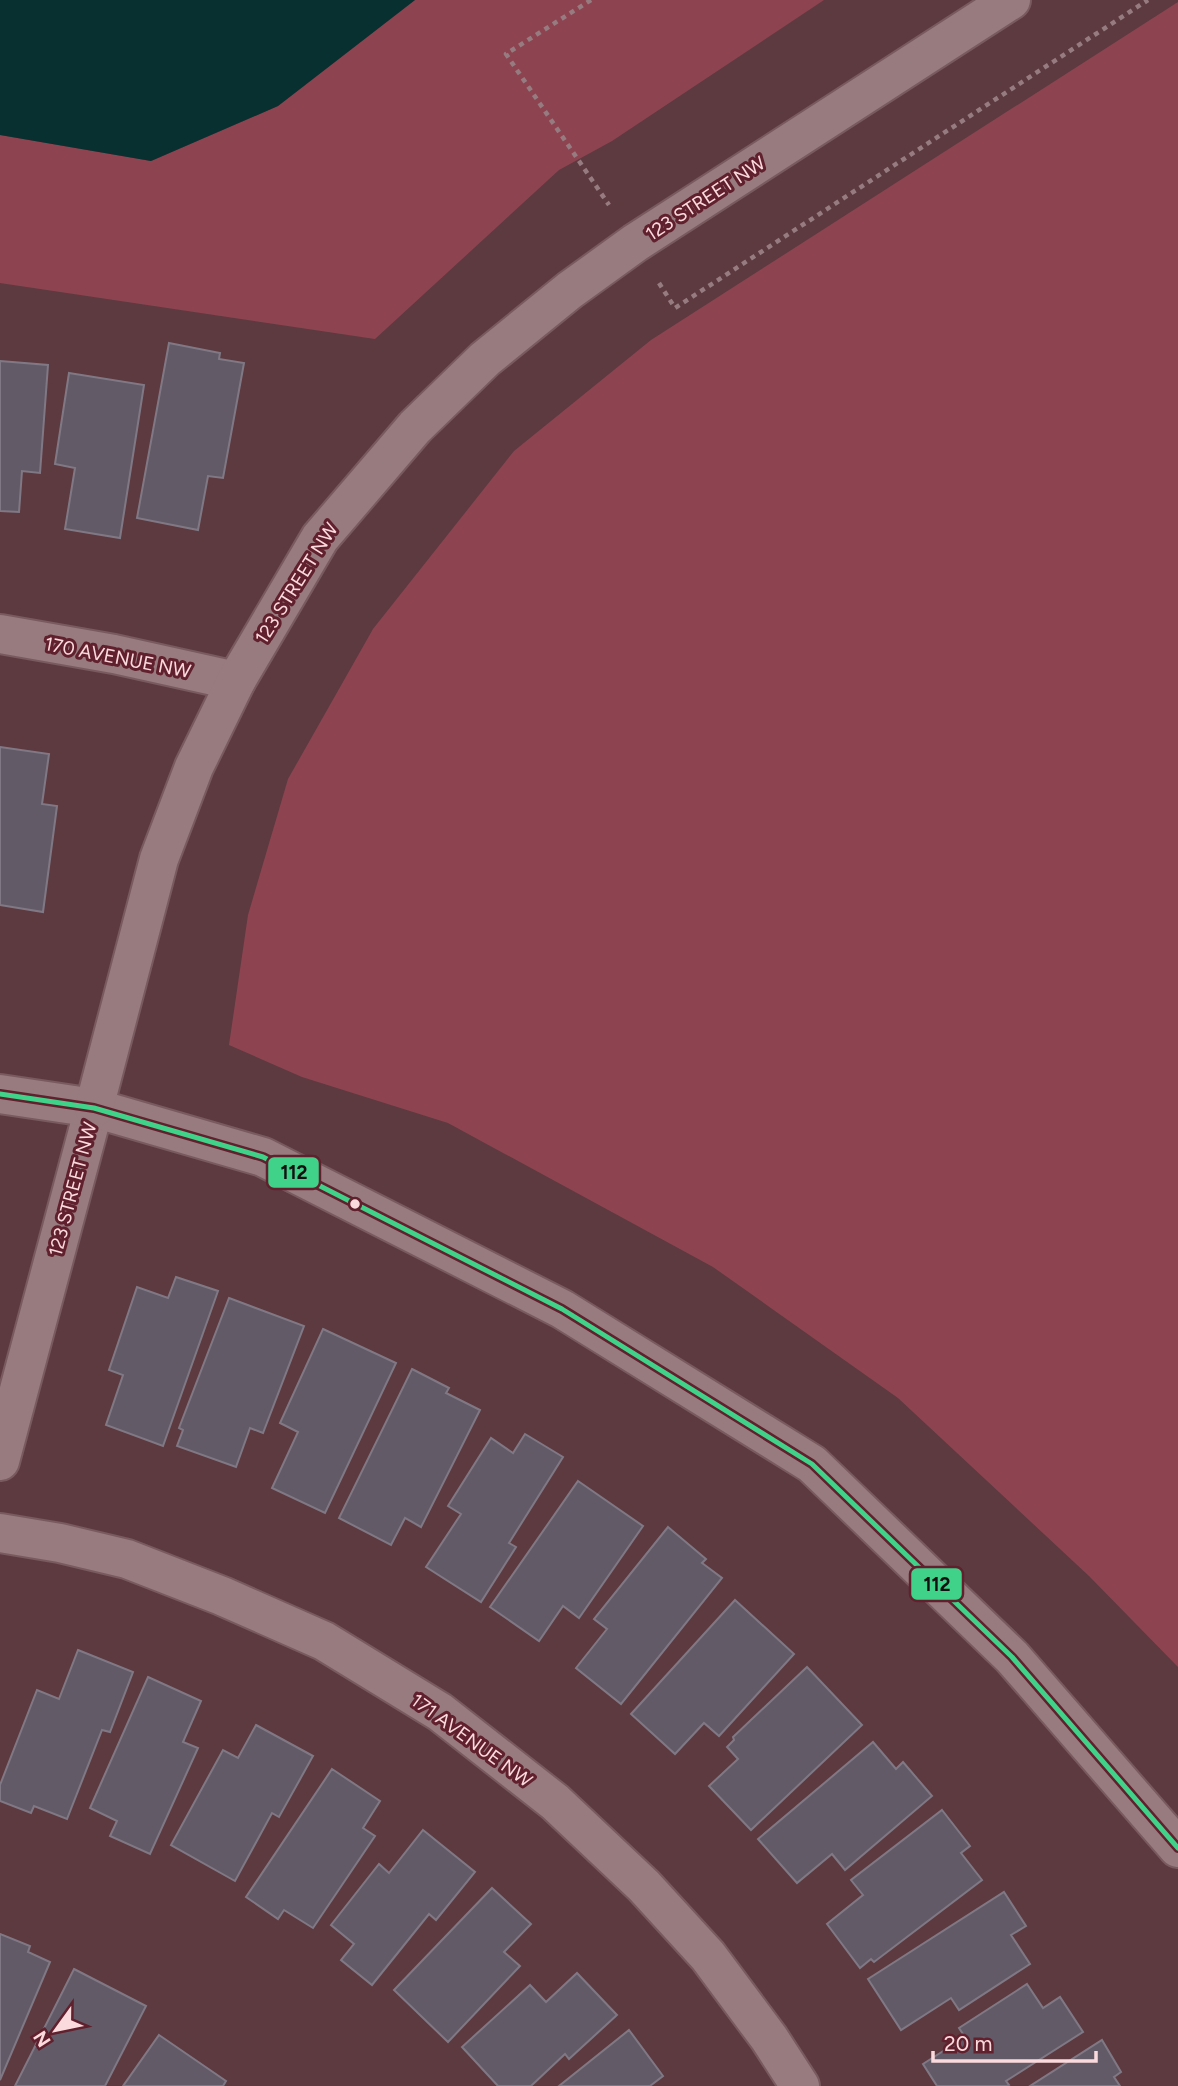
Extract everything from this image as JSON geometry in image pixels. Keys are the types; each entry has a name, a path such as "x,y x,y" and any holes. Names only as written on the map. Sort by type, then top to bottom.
{"street":[{"name":"123 STREET NW","path":"0,1461 159,859 194,767 236,681 320,538 415,427 485,359 570,290 635,243 1011,0"},
{"name":"170 AVENUE NW","path":"0,634 114,654 236,681"},
{"path":"0,1094 94,1108 262,1157 562,1309 812,1464 1012,1657 1178,1848"},
{"name":"171 AVENUE NW","path":"0,1533 60,1543 127,1559 222,1596 324,1642 440,1712 555,1802 644,1886 708,1956 769,2038 800,2086"}],"path":[{"path":"591,0 506,54 635,243 675,308 1148,0"}],"shaded area":[{"path":"415,0 824,0 612,141 559,170 375,339 0,283 0,135 151,161 278,106"},
{"path":"1178,2 1178,1667 1089,1576 898,1398 713,1267 448,1123 302,1077 229,1045 248,915 288,779 373,629 514,451 651,340"}],"water":[{"path":"0,0 415,0 278,106 151,161 0,135"}],"building":[{"path":"169,343 220,353 219,359 244,363 223,478 208,476 198,530 137,518"},
{"path":"0,361 48,365 40,473 22,471 19,512 0,511"},
{"path":"69,373 144,385 120,538 65,529 75,468 55,464"},
{"path":"0,747 49,754 42,804 57,806 43,912 0,905"},
{"path":"176,1277 218,1291 163,1446 106,1425 123,1375 109,1370 137,1287 168,1298"},
{"path":"229,1298 304,1326 263,1433 250,1428 236,1467 177,1446 183,1430 179,1428"},
{"path":"323,1329 396,1363 325,1513 272,1488 298,1432 280,1423"},
{"path":"412,1369 449,1388 446,1393 480,1410 421,1527 405,1518 391,1545 339,1518"},
{"path":"525,1434 563,1457 509,1543 516,1547 481,1602 426,1567 461,1514 448,1506 491,1438 513,1453"},
{"path":"578,1481 643,1526 579,1618 563,1606 539,1641 490,1607"},
{"path":"668,1527 706,1559 702,1563 722,1578 621,1704 576,1668 607,1629 594,1619"},
{"path":"735,1600 794,1654 719,1736 704,1723 675,1754 631,1714"},
{"path":"78,1650 133,1672 110,1732 102,1730 67,1819 34,1806 31,1813 0,1801 0,1785 37,1690 59,1699"},
{"path":"807,1667 862,1725 751,1830 709,1786 738,1759 727,1747 734,1740 733,1737"},
{"path":"148,1677 201,1701 183,1742 198,1748 150,1854 110,1836 117,1821 90,1808"},
{"path":"256,1725 313,1756 279,1817 272,1813 235,1881 171,1845 223,1750 238,1758"},
{"path":"873,1742 896,1769 903,1762 932,1796 845,1870 832,1854 797,1883 758,1839"},
{"path":"332,1769 380,1801 363,1828 375,1836 313,1928 284,1910 278,1919 246,1897"},
{"path":"942,1810 970,1846 961,1853 982,1880 874,1962 871,1959 860,1968 827,1924 863,1895 851,1880"},
{"path":"423,1830 475,1872 436,1920 429,1914 372,1985 341,1960 354,1944 331,1925 379,1864 389,1873"},
{"path":"492,1888 531,1924 504,1952 520,1966 448,2042 394,1990"},
{"path":"1004,1892 1026,1926 1011,1935 1030,1964 959,2010 951,1998 901,2030 868,1979"},
{"path":"0,1934 30,1946 28,1952 50,1962 0,2080"},
{"path":"74,1969 146,2006 105,2086 15,2086"},
{"path":"577,1973 617,2015 569,2059 565,2054 531,2086 498,2086 462,2047 530,1985 546,2002"},
{"path":"1027,1984 1043,2008 1060,1997 1083,2032 1006,2081 1009,2085 1007,2086 937,2086 923,2064 965,2037 959,2028"},
{"path":"629,2030 663,2076 650,2086 559,2086"},
{"path":"159,2035 226,2081 223,2086 123,2086"},
{"path":"1102,2040 1121,2072 1114,2077 1120,2086 1030,2086"}],"transit line":[{"name":"112","path":"0,1094 94,1108 263,1157 562,1309 812,1464 1012,1657 1178,1848"}]}
